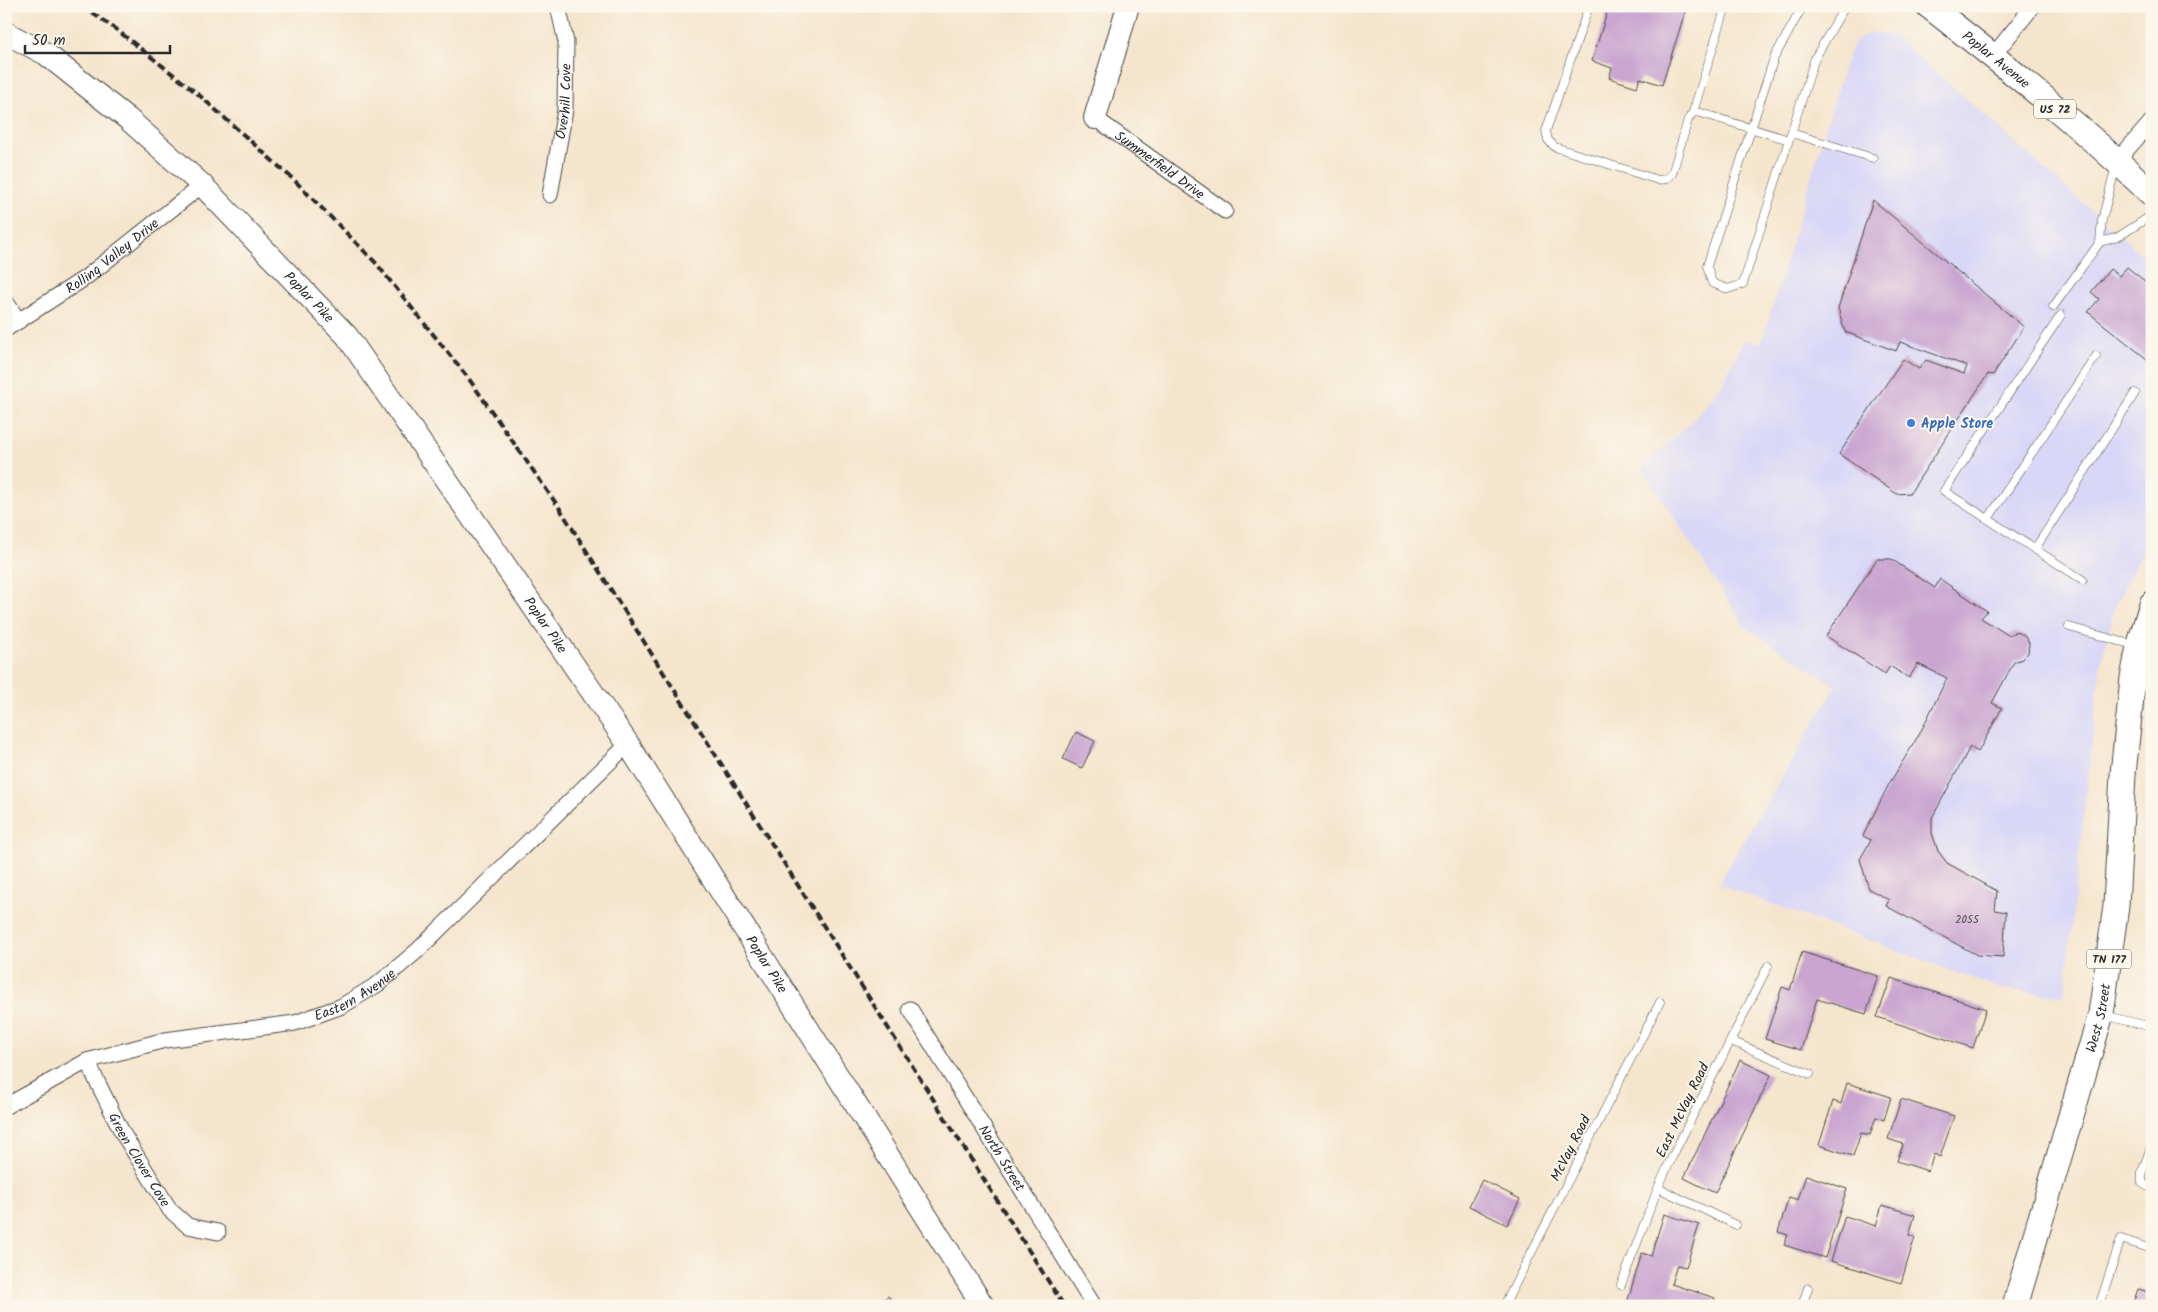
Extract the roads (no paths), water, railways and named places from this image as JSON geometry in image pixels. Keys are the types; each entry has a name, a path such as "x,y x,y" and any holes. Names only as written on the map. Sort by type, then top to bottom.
{"main road":[{"path":"1095,118 1128,6"},
{"name":"Poplar Avenue","path":"1929,6 1993,56 2117,161 2152,194"},
{"name":"Poplar Pike","path":"6,33 46,54 128,119 202,185 348,336 628,744 982,1306"},
{"name":"West Street","path":"2015,1306 2102,1014 2116,906 2123,774 2133,678 2139,647 2151,606"}],"street":[{"name":"Overhill Cove","path":"550,196 565,110 566,42 558,6"},
{"path":"1993,56 2033,6"},
{"name":"Summerfield Drive","path":"1095,118 1225,211"},
{"path":"2117,161 2152,121"},
{"name":"Rolling Valley Drive","path":"6,302 12,325 85,278 202,185"},
{"name":"Eastern Avenue","path":"6,1106 86,1061 165,1040 295,1024 342,1006 378,984 417,951 628,744"},
{"name":"North Street","path":"910,1008 1094,1306"},
{"name":"Green Clover Cove","path":"86,1061 123,1134 170,1210 188,1226 218,1232"}],"lane":[{"path":"1589,6 1546,131 1548,140 1555,147 1658,180 1666,179 1672,174 1726,6"},
{"path":"1803,6 1774,58 1706,266 1712,283 1728,289 1743,284 1815,58 1845,6"},
{"path":"1693,112 1752,129 1790,136 1873,158"},
{"path":"2053,307 2100,242 2102,220 2117,161"},
{"path":"2100,242 2118,237 2152,215"},
{"path":"2061,315 1944,491 2083,580"},
{"path":"1988,519 2096,356"},
{"path":"2035,549 2135,393"},
{"path":"2069,627 2139,647"},
{"name":"East McVay Road","path":"1621,1286 1658,1188 1673,1155 1768,966"},
{"name":"McVay Road","path":"1504,1306 1660,1002"},
{"path":"2102,1014 2152,1028"},
{"path":"1730,1040 1810,1074"},
{"path":"2152,1144 2142,1172 2142,1183 2152,1189"},
{"path":"1658,1188 1736,1224"},
{"path":"2099,1306 2120,1239 2152,1249"},
{"path":"1802,1306 1808,1288"}],"railway":[{"path":"82,6 117,30 198,94 294,180 375,262 469,379 560,509 1064,1306"}],"place":[{"name":"Apple Store","path":"1911,423"}]}
